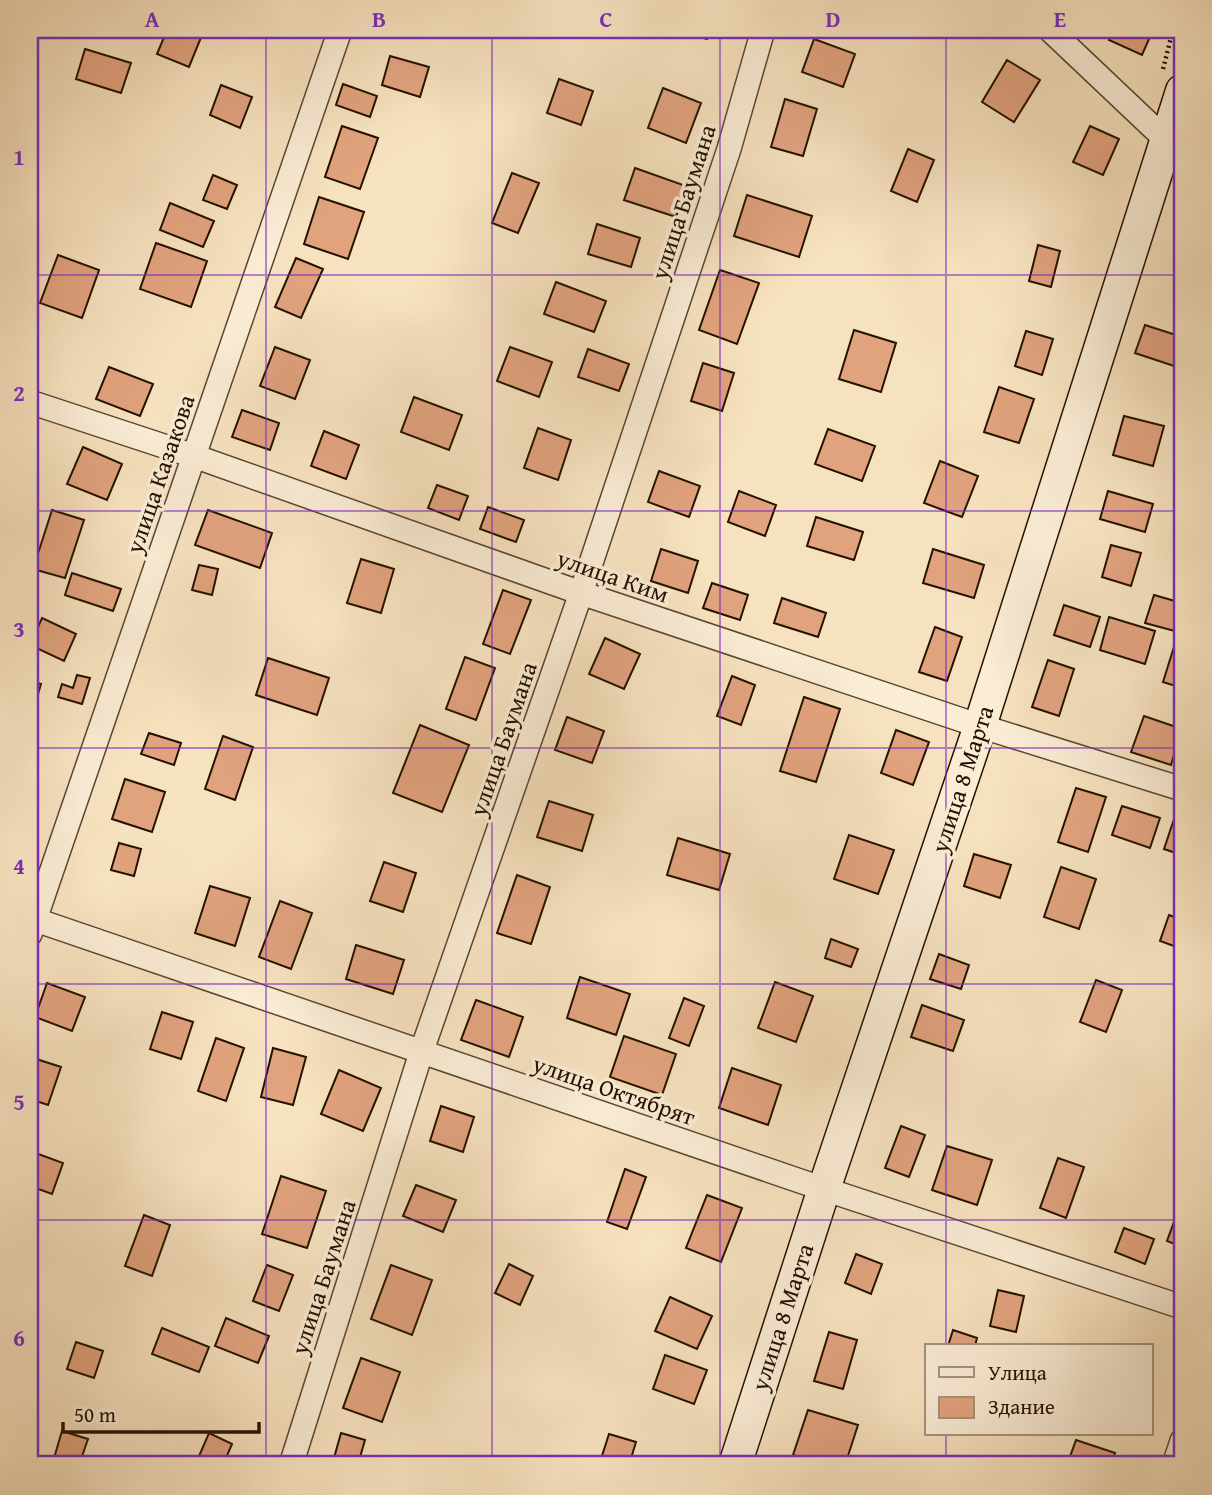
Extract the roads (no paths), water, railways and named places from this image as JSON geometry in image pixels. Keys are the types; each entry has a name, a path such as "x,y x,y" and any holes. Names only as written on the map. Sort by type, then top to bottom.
{"main road":[{"name":"улица 8 Марта","path":"735,1465 824,1189 1174,148 1182,91"}],"street":[{"name":"улица Казакова","path":"31,924 340,30"},
{"name":"улица Баумана","path":"291,1465 421,1053 581,593 729,149 763,30"},
{"path":"1050,30 1174,148"},
{"name":"улица Ким","path":"30,402 194,456 581,593 980,726 1182,789"},
{"name":"улица Октябрят","path":"31,924 1182,1307"},
{"path":"1174,1465 1182,1441"}]}
